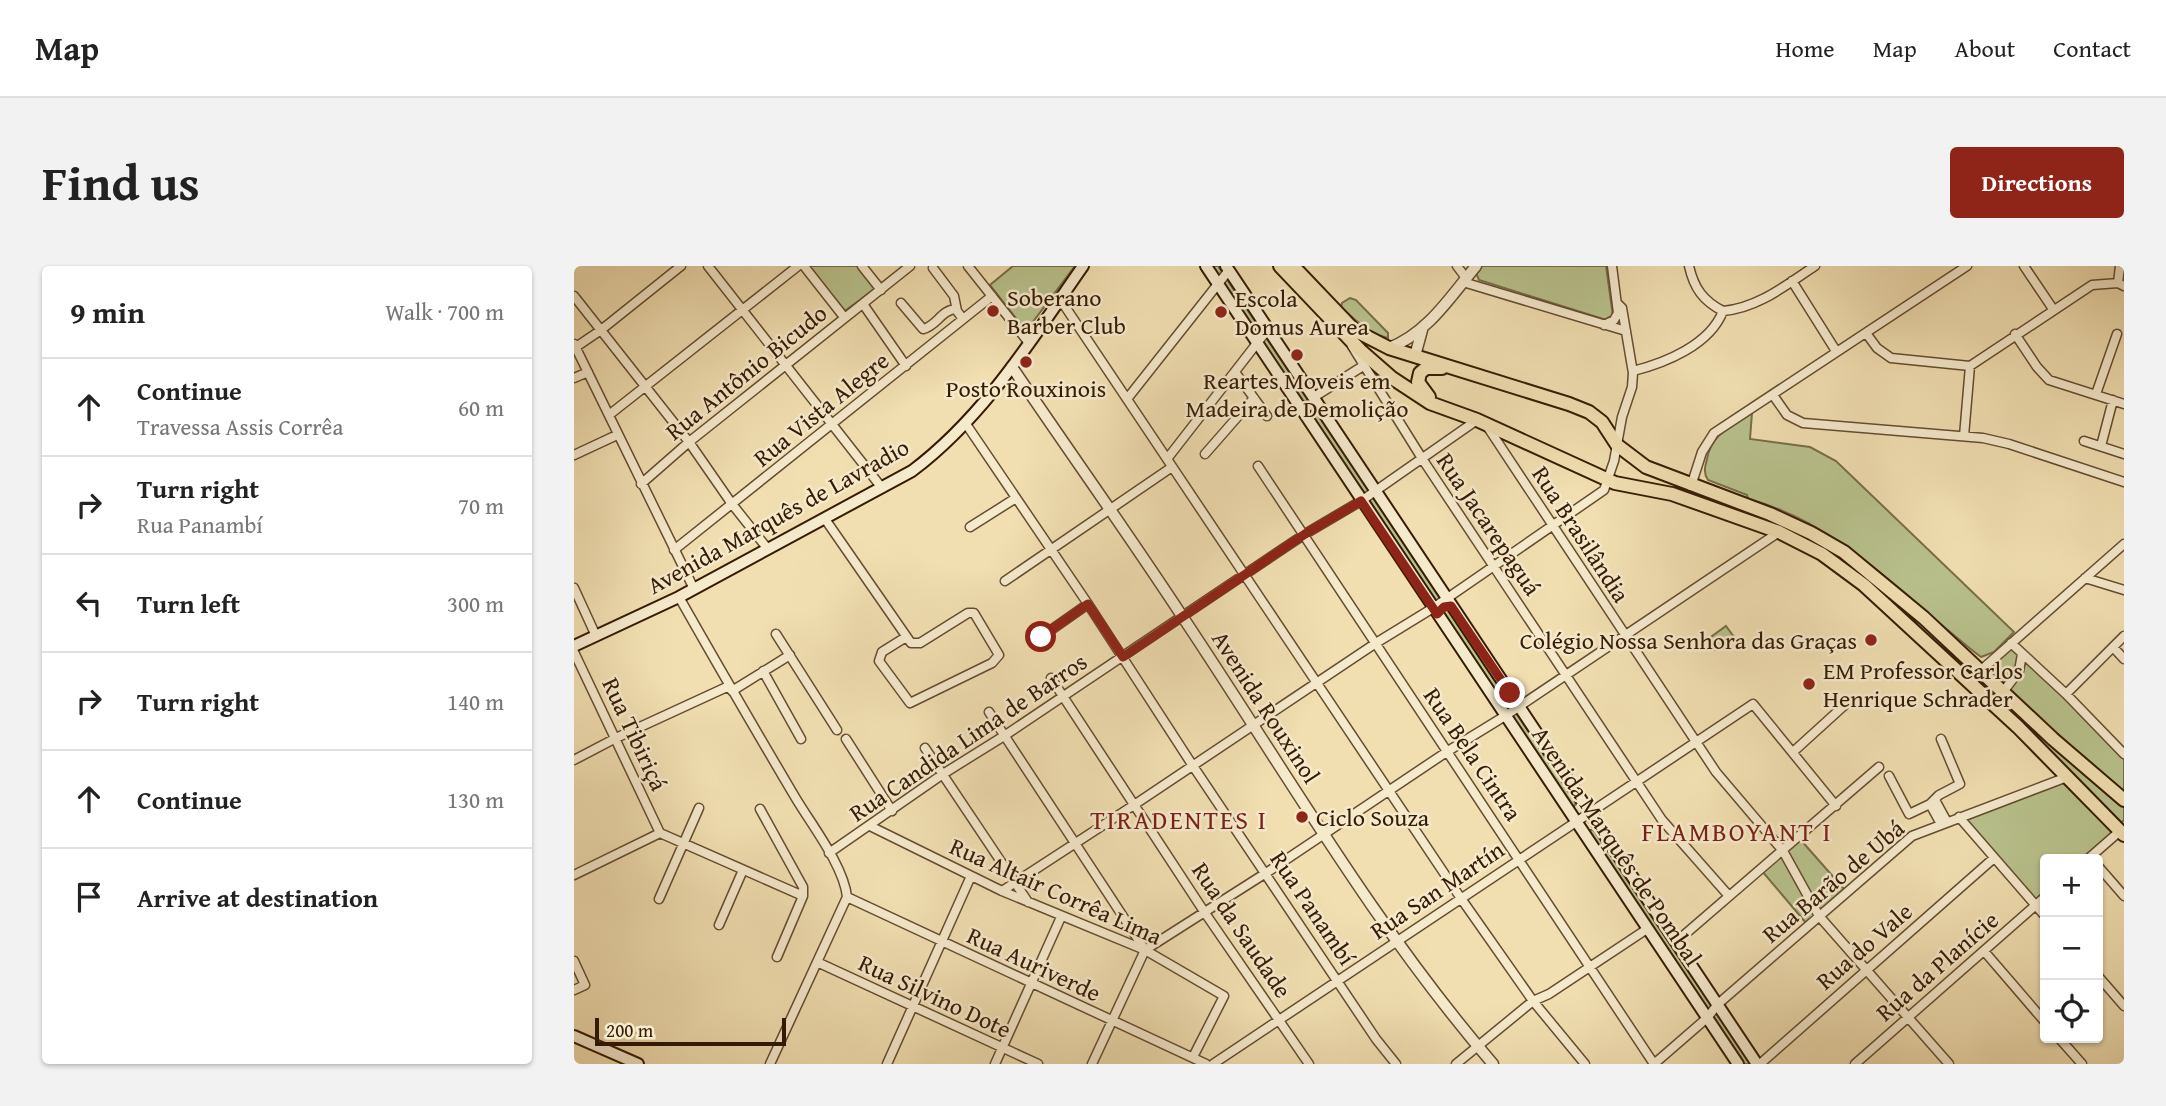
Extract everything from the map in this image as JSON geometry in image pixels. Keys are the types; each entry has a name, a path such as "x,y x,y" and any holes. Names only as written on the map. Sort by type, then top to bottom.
{"main road":[{"name":"Avenida Marquês de Lavradio","path":"574,646 680,597 882,488 935,454 966,424 1012,367 1083,266"},
{"name":"Avenida Marquês de Pombal","path":"1206,266 1738,1064"},
{"path":"1280,266 1347,337 1392,378 1430,403 1482,423 1609,480 1690,493 1770,514 1828,542 1872,574 1950,642 2053,739 2122,796"},
{"path":"1293,266 1354,330 1388,348 1588,412 1602,422 1617,445 1646,467 1690,493 1779,532 1837,564 1927,642 2122,833"},
{"name":"Avenida Marquês de Pombal","path":"1227,268 1758,1064"},
{"path":"1415,356 1414,373 1418,383 1432,401 1449,411"},
{"path":"1418,383 1420,373 1426,369 1455,369"},
{"path":"1352,487 1366,478"},
{"path":"1364,504 1370,503 1377,496"},
{"path":"1424,595 1437,585"},
{"path":"1435,611 1449,602"},
{"path":"1927,642 1938,637 1950,642"},
{"path":"1980,693 1992,697 2003,692"},
{"path":"1497,704 1510,693"},
{"path":"1508,720 1521,711"},
{"path":"1568,810 1575,809 1582,802"},
{"path":"1579,827 1593,818"},
{"path":"1697,1003 1710,993"},
{"path":"1709,1021 1721,1009"},
{"path":"574,1036 638,1064"}],"street":[{"path":"681,266 601,330 575,345 694,589"},
{"path":"708,266 882,488"},
{"path":"609,415 798,266"},
{"path":"804,266 844,317"},
{"path":"862,266 881,290"},
{"name":"Rua Antônio Bicudo","path":"641,484 689,442 910,266"},
{"path":"968,266 1029,343"},
{"path":"1457,266 1464,280 1626,331"},
{"path":"1388,348 1422,329 1476,266"},
{"path":"1604,325 1616,318 1618,304 1612,266"},
{"path":"1689,266 1694,285 1702,297 1723,311 1745,308 1757,303 1815,266"},
{"path":"1690,493 1709,438 1967,266"},
{"path":"2024,266 2053,309"},
{"path":"1866,333 1877,348 1891,358 1970,366 2092,285 2103,282 2121,284 2120,266"},
{"path":"933,268 954,296 956,309 963,319"},
{"path":"1127,400 1227,268"},
{"path":"1792,281 1836,351"},
{"path":"574,296 689,442 732,504 767,548"},
{"name":"Rua Vista Alegre","path":"674,550 992,296"},
{"path":"1060,299 1461,897 1533,1001 1585,1064"},
{"path":"901,303 923,329 930,327 947,310 956,309"},
{"path":"863,304 906,366"},
{"path":"1449,602 1494,567 1604,491 1632,387 1633,371 1622,308 1618,304"},
{"path":"1633,371 1670,359 1693,344 1719,320 1723,311"},
{"path":"1004,581 1109,510 1170,463 1268,329"},
{"path":"1415,356 1422,329"},
{"path":"2015,334 2049,380 2124,404"},
{"path":"2096,394 2117,334"},
{"name":"Rua Jacarepaguá","path":"1347,337 1423,460 1662,820 1729,896"},
{"path":"1314,397 1363,366"},
{"path":"1964,436 1970,366"},
{"name":"Avenida Rouxinol","path":"1012,367 1182,616 1397,940 1450,1015 1493,1064"},
{"path":"574,378 587,372"},
{"path":"1235,372 1267,415"},
{"path":"1773,395 1787,415 1803,423 1964,436 2009,444 2124,482"},
{"path":"1205,454 1254,398"},
{"path":"2101,446 2113,400"},
{"path":"1377,496 1423,460 1482,423"},
{"name":"Rua Brasilândia","path":"1482,423 1716,772 1783,851 1819,916 1949,1064"},
{"name":"Rua Panambí","path":"966,424 1376,1039 1396,1064"},
{"path":"574,455 617,435"},
{"path":"2084,441 2124,454"},
{"name":"Rua Bela Cintra","path":"1258,466 1654,1064"},
{"path":"970,527 1016,498"},
{"name":"Rua Candida Lima de Barros","path":"829,853 943,774 1305,534 1364,504"},
{"path":"825,519 911,643 920,643 968,613 974,613 999,655 992,663 910,704 879,661 882,652 906,636"},
{"path":"1521,711 1566,676 1779,532"},
{"path":"1980,671 2124,544"},
{"path":"2115,552 2124,557"},
{"path":"2085,578 2124,590"},
{"path":"574,588 596,636"},
{"path":"680,597 730,688 829,853 843,879 847,897 770,1064"},
{"path":"1041,637 1088,604"},
{"path":"1002,891 1134,806 1376,643 1435,611"},
{"path":"776,634 837,730"},
{"path":"2066,694 2124,636"},
{"path":"2011,643 2066,694 2124,754"},
{"path":"2113,647 2124,659"},
{"name":"Rua Tibiriçá","path":"574,652 660,832"},
{"path":"574,760 616,738 730,688 790,654"},
{"path":"2003,692 2019,671 2022,654"},
{"path":"2019,671 2028,670 2044,675"},
{"path":"763,671 801,739"},
{"name":"Rua da Saudade","path":"1051,678 1205,913 1309,1064"},
{"path":"1793,752 1848,702"},
{"path":"1593,818 1637,782 1752,704 1836,806"},
{"path":"989,712 1145,950"},
{"path":"1092,1064 1145,950 1448,751 1508,720"},
{"path":"1889,776 1909,814 1960,784 1941,738"},
{"path":"846,739 892,811"},
{"path":"925,748 1028,902"},
{"path":"1676,942 1879,767"},
{"name":"Rua Barão de Ubá","path":"1721,1009 1819,916 1912,836 2067,777"},
{"path":"1933,802 1944,823"},
{"path":"659,899 699,808"},
{"path":"760,808 803,887 803,896 777,957"},
{"path":"1959,817 2040,910"},
{"name":"Rua Altair Corrêa Lima","path":"870,826 1002,891 1145,950 1224,996 1193,1057"},
{"name":"Rua San Martín","path":"1213,1064 1519,858 1579,827"},
{"path":"574,875 660,832 803,896"},
{"path":"2096,854 2122,833"},
{"name":"Rua do Vale","path":"1758,1064 1994,858"},
{"path":"719,925 743,870"},
{"path":"2103,872 2124,896"},
{"path":"887,1064 971,876"},
{"name":"Rua Auriverde","path":"847,897 1206,1064"},
{"name":"Rua da Planície","path":"1855,1064 2040,901"},
{"path":"995,1064 1061,917"},
{"path":"1456,1064 1533,1001 1549,995 1647,929"},
{"path":"1984,951 2040,1015"},
{"path":"574,961 584,985 574,990"},
{"name":"Rua Silvino Dote","path":"817,962 1038,1064"},
{"path":"2101,980 2124,1006"},
{"path":"1654,1064 1709,1021"},
{"path":"2063,1043 2082,1064"}],"green space":[{"path":"807,266 858,266 875,289 842,313"},
{"path":"1013,266 1075,266 1026,331 990,285"},
{"path":"1209,266 1218,266 1308,400 1301,403"},
{"path":"1482,266 1606,266 1613,316 1608,320 1603,319 1479,280 1476,273"},
{"path":"1350,298 1356,300 1388,333 1388,338 1368,330 1341,307 1342,303"},
{"path":"1314,409 1576,802 1574,807 1570,807 1307,413"},
{"path":"1752,413 1750,439 1810,447 1836,461 2014,632 1994,652 1981,657 1843,545 1782,510 1748,499 1747,495 1708,480 1705,467 1713,443 1723,432"},
{"path":"1676,483 1746,507 1743,517 1673,492"},
{"path":"1920,617 2032,723 2026,732 1912,625"},
{"path":"1726,626 1734,637 1715,650 1708,639"},
{"path":"2012,647 2066,698 2124,759 2124,796 1987,668"},
{"path":"2038,727 2124,801 2124,820 2117,827 2120,831 2094,854 2040,854 2040,901 2036,905 1959,817 2068,776 2031,736"},
{"path":"1590,830 1594,830 1751,1064 1742,1064 1588,834"},
{"path":"1799,838 1844,889 1806,923 1762,871"}],"place":[{"name":"Soberano Barber Club","path":"993,311"},
{"name":"Escola Domus Aurea","path":"1221,312"},
{"name":"Reartes Moveis em Madeira de Demolição","path":"1297,355"},
{"name":"Posto Rouxinois","path":"1026,362"},
{"name":"Colégio Nossa Senhora das Graças","path":"1871,640"},
{"name":"EM Professor Carlos Henrique Schrader","path":"1809,684"},
{"name":"Ciclo Souza","path":"1302,817"}],"district":[{"name":"TIRADENTES I","path":"1179,819"},
{"name":"FLAMBOYANT I","path":"1737,831"}],"route":[{"path":"1041,637 1088,604 1123,657 1305,534 1361,501 1437,614 1444,607 1451,606 1510,693"}]}
